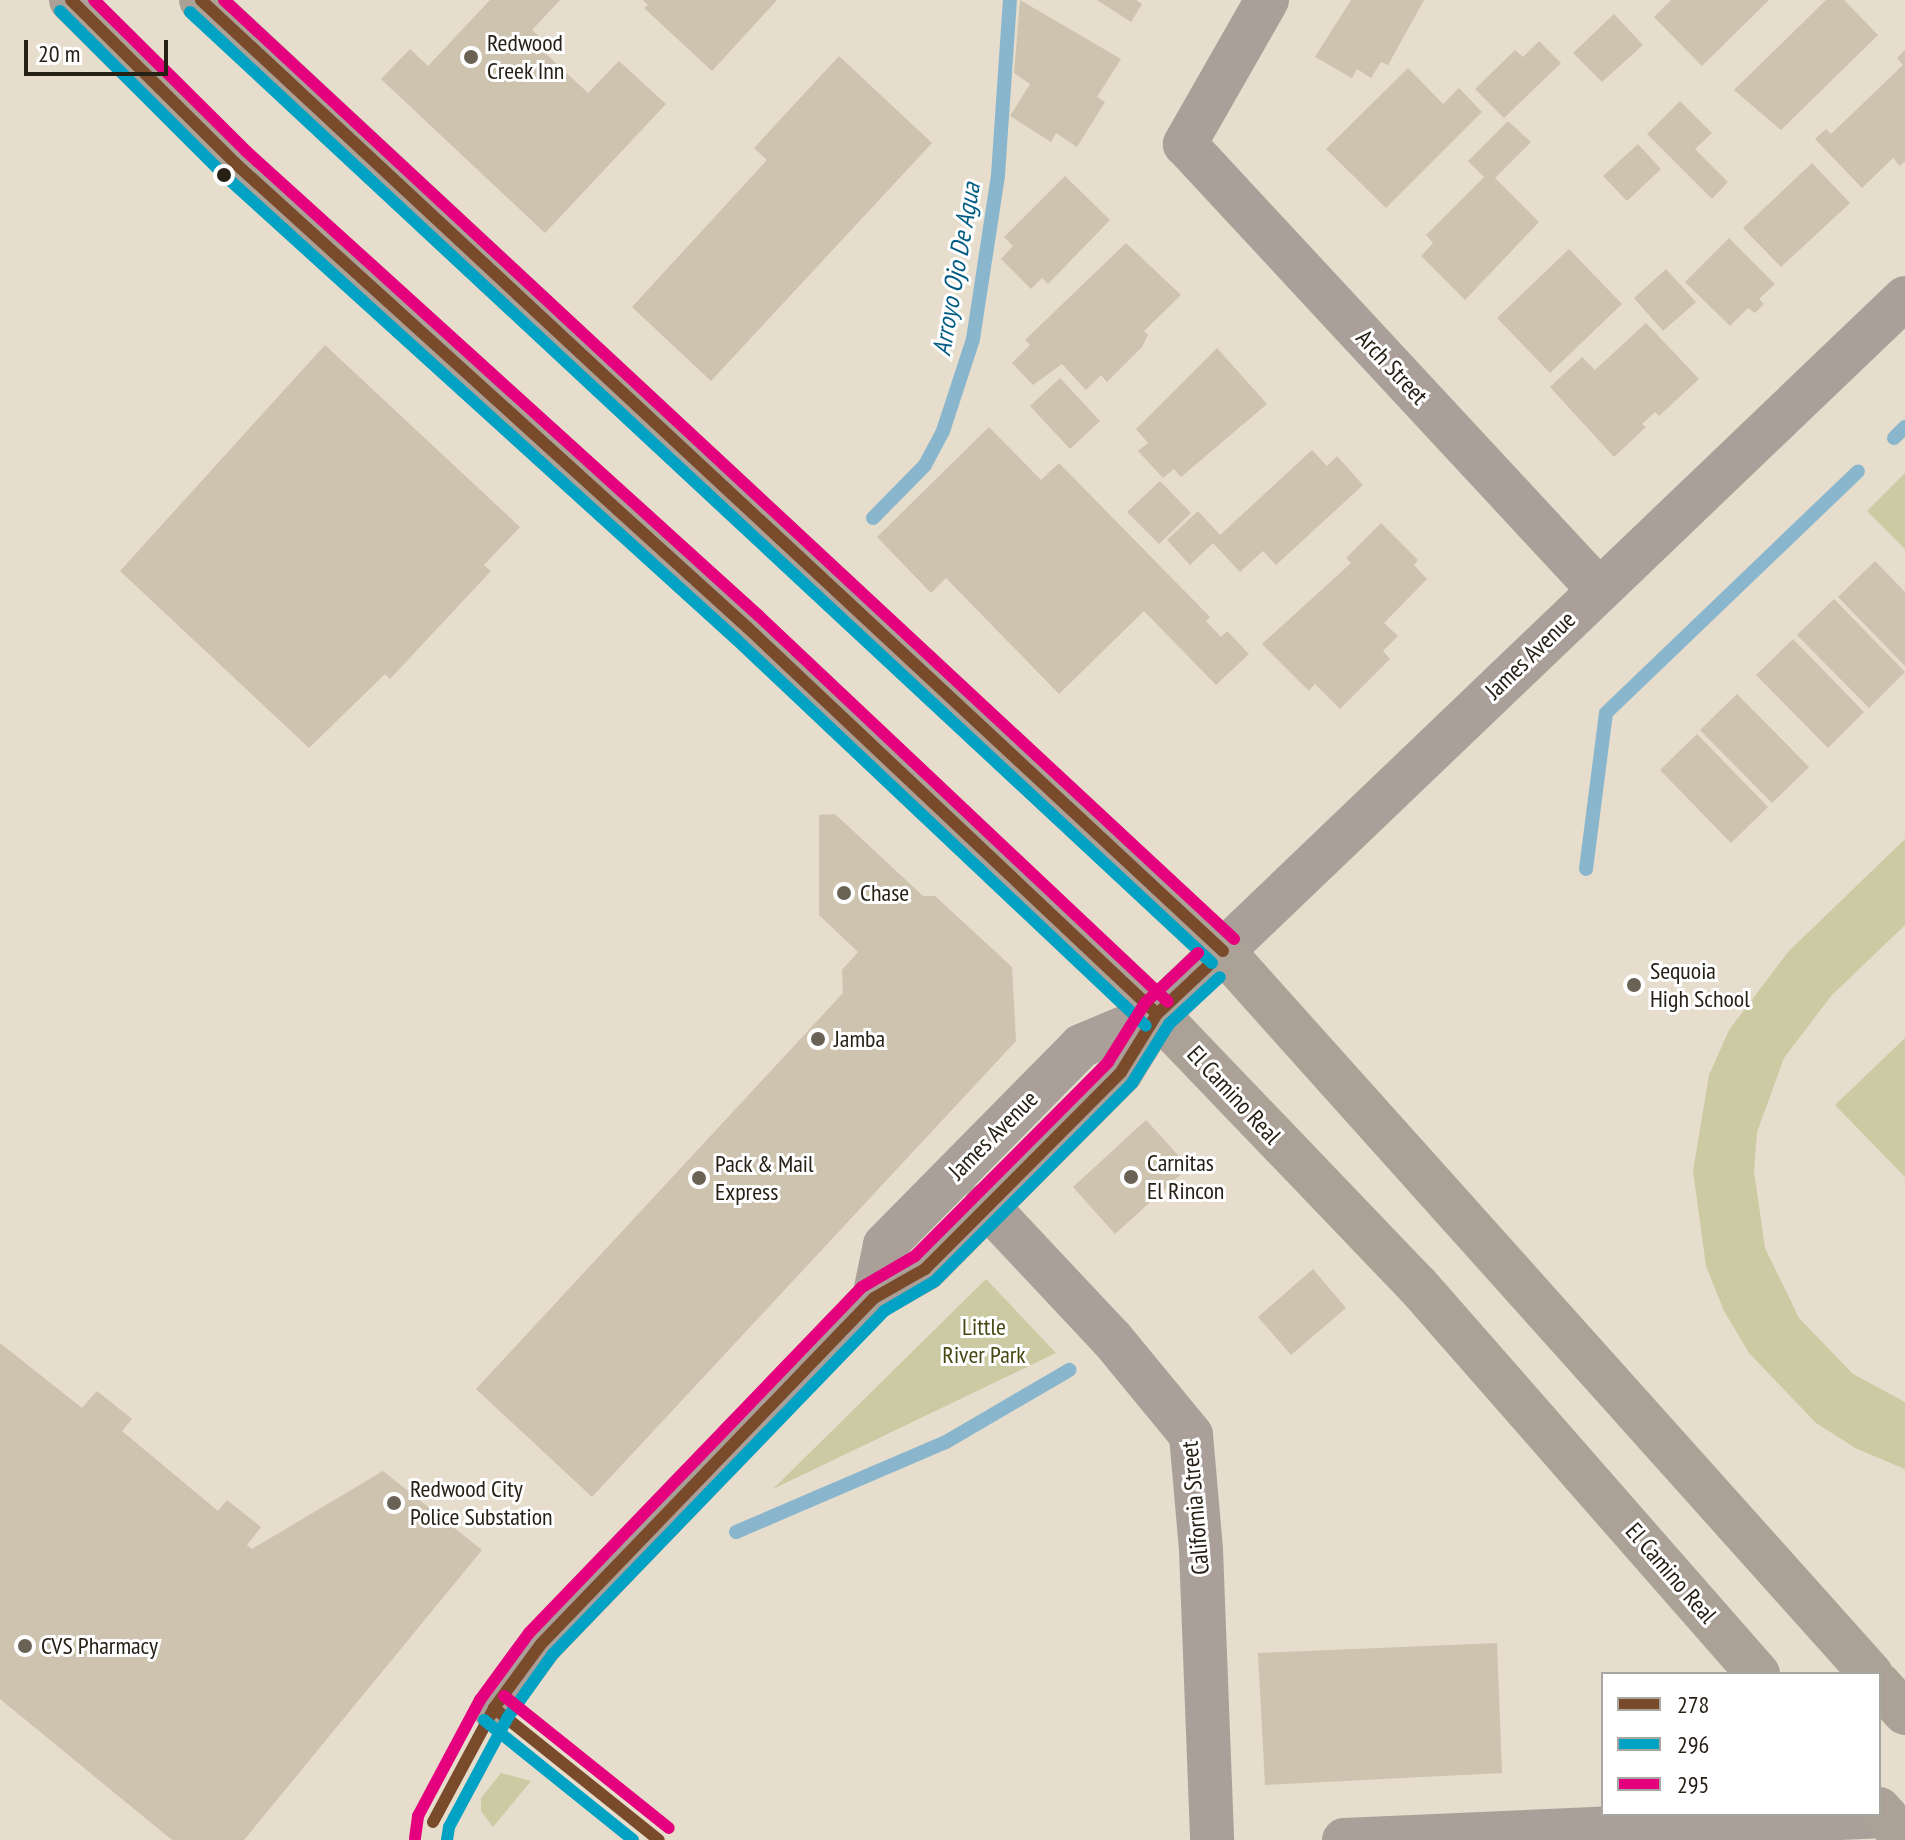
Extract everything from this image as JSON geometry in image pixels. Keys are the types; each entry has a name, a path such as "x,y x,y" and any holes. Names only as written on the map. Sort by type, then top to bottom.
{"main road":[{"name":"El Camino Real","path":"71,0 235,163 759,638 1157,1014 1418,1286 1756,1672"},
{"path":"216,5 1223,951 1869,1672"},
{"path":"1881,1686 1905,1713"}],"street":[{"name":"Arch Street","path":"1267,0 1185,144 1599,590"},
{"name":"James Avenue","path":"494,1708 541,1644 874,1298 925,1269 1121,1072 1157,1014 1905,298"},
{"name":"James Avenue","path":"874,1298 885,1245 1070,1057 1081,1046 1157,1014"},
{"name":"California Street","path":"986,1205 1112,1339 1191,1435 1201,1550 1212,1840"},
{"path":"1344,1840 1890,1821"}],"green space":[{"path":"1905,473 1905,549 1867,511"},
{"path":"1905,839 1905,925 1831,996 1784,1058 1757,1132 1754,1171 1765,1248 1799,1318 1853,1374 1905,1402 1905,1469 1857,1449 1816,1423 1749,1353 1724,1311 1706,1266 1693,1171 1709,1075 1729,1030 1788,952"},
{"path":"1905,1038 1905,1177 1835,1105"},
{"name":"Little River Park","path":"986,1279 1056,1353 773,1489"},
{"path":"501,1773 531,1781 493,1827 481,1811 481,1798"}],"building":[{"path":"490,0 560,0 532,30 549,45 543,51 588,93 619,61 666,104 545,233 381,79 410,49 428,66"},
{"path":"643,0 777,0 712,71 644,8 648,5"},
{"path":"1020,0 1121,59 1097,97 1105,102 1077,147 1056,133 1051,142 1010,116 1030,84 1014,73"},
{"path":"1097,0 1136,0 1142,4 1131,22"},
{"path":"1351,0 1424,0 1388,65 1381,62 1371,78 1357,69 1352,78 1315,57"},
{"path":"1671,0 1769,0 1702,66 1654,17"},
{"path":"1826,0 1844,0 1878,35 1781,130 1734,90"},
{"path":"1614,14 1643,45 1602,82 1573,53"},
{"path":"1539,41 1561,63 1504,118 1475,89 1515,50 1523,57"},
{"path":"1905,50 1905,161 1900,166 1893,158 1862,188 1815,139 1826,129 1831,134 1903,65 1897,58"},
{"path":"839,56 932,143 711,381 632,307 767,160 754,148"},
{"path":"1408,68 1443,104 1459,88 1482,112 1386,208 1326,149"},
{"path":"1680,101 1712,133 1695,149 1728,182 1712,199 1647,134"},
{"path":"1508,121 1531,142 1495,178 1539,222 1465,300 1421,256 1433,243 1426,235 1484,177 1468,161"},
{"path":"1638,144 1661,169 1627,201 1603,176"},
{"path":"1812,163 1850,203 1781,267 1743,228"},
{"path":"1065,176 1110,220 1048,284 1042,278 1031,289 1001,259 1013,246 1004,237"},
{"path":"1729,238 1775,284 1759,299 1764,304 1755,313 1748,308 1730,326 1685,282"},
{"path":"1126,243 1181,295 1144,331 1148,335 1142,347 1107,382 1101,375 1086,390 1062,364 1033,385 1012,363 1030,345 1025,340"},
{"path":"1569,249 1622,304 1550,373 1497,318"},
{"path":"1666,269 1696,302 1663,331 1634,298"},
{"path":"1646,323 1699,379 1659,416 1655,412 1642,424 1646,427 1614,457 1550,387 1582,357 1595,370"},
{"path":"325,345 520,527 484,565 491,571 390,679 385,674 309,748 120,571"},
{"path":"1217,348 1267,404 1181,477 1174,469 1163,478 1138,451 1148,443 1136,429"},
{"path":"1060,378 1100,421 1070,449 1030,406"},
{"path":"989,427 1041,480 1059,463 1210,617 1206,621 1221,637 1227,631 1249,654 1216,685 1144,611 1059,694 946,578 931,593 877,537"},
{"path":"1312,450 1327,466 1337,456 1363,485 1276,565 1263,551 1240,572 1213,543 1190,565 1167,540 1198,511 1220,535"},
{"path":"1160,481 1191,513 1159,544 1127,512"},
{"path":"1381,523 1418,560 1414,565 1427,579 1384,623 1398,636 1383,651 1390,659 1340,709 1315,684 1309,691 1262,644 1351,563 1346,558"},
{"path":"1875,561 1905,592 1905,666 1838,597"},
{"path":"1834,599 1905,672 1869,708 1797,635"},
{"path":"1793,639 1864,712 1828,748 1756,675"},
{"path":"1737,694 1809,767 1772,803 1700,730"},
{"path":"1697,734 1768,807 1731,843 1660,770"},
{"path":"835,814 923,896 935,896 1012,967 1016,1041 592,1497 476,1389 843,993 842,970 858,952 819,915 819,815"},
{"name":"Carnitas El Rincon","path":"1146,1120 1189,1167 1115,1234 1073,1187"},
{"path":"1313,1269 1346,1308 1291,1355 1258,1317"},
{"path":"0,1343 82,1408 97,1391 132,1419 122,1431 218,1511 227,1500 261,1527 247,1545 252,1549 383,1471 482,1550 244,1840 172,1840 0,1699"},
{"path":"1497,1643 1502,1773 1265,1785 1258,1653"}],"waterway":[{"name":"Arroyo Ojo De Agua","path":"873,518 925,465 943,431 973,339 998,175 1010,0"},
{"path":"1894,438 1905,427"},
{"path":"1586,869 1606,713 1858,471"},
{"path":"736,1532 946,1442 1069,1370"}],"transit line":[{"name":"278","path":"71,0 235,163 748,628 1157,1014"},
{"name":"295","path":"94,0 246,151 759,616 1168,1002"},
{"name":"278","path":"201,0 1223,951"},
{"name":"295","path":"224,0 1234,939"},
{"name":"296","path":"60,11 224,175 737,640 1146,1026"},
{"name":"296","path":"190,12 1212,963"},
{"name":"295","path":"415,1838 418,1816 480,1700 529,1633 862,1287 915,1256 1108,1062 1145,1003 1198,953"},
{"name":"278","path":"433,1822 494,1708 541,1644 874,1298 925,1269 1121,1072 1157,1014 1209,965"},
{"name":"296","path":"447,1840 449,1827 508,1717 553,1654 884,1311 935,1281 1132,1083 1169,1024 1220,977"},
{"name":"295","path":"504,1696 669,1828"},
{"name":"278","path":"494,1708 659,1840"},
{"name":"296","path":"484,1720 633,1840"}],"place":[{"name":"Redwood Creek Inn","path":"471,57"},
{"name":"Chase","path":"844,893"},
{"name":"Sequoia High School","path":"1634,985"},
{"name":"Jamba","path":"818,1039"},
{"name":"Carnitas El Rincon","path":"1131,1177"},
{"name":"Pack & Mail Express","path":"699,1178"},
{"name":"Redwood City Police Substation","path":"394,1503"},
{"name":"CVS Pharmacy","path":"25,1646"}]}
